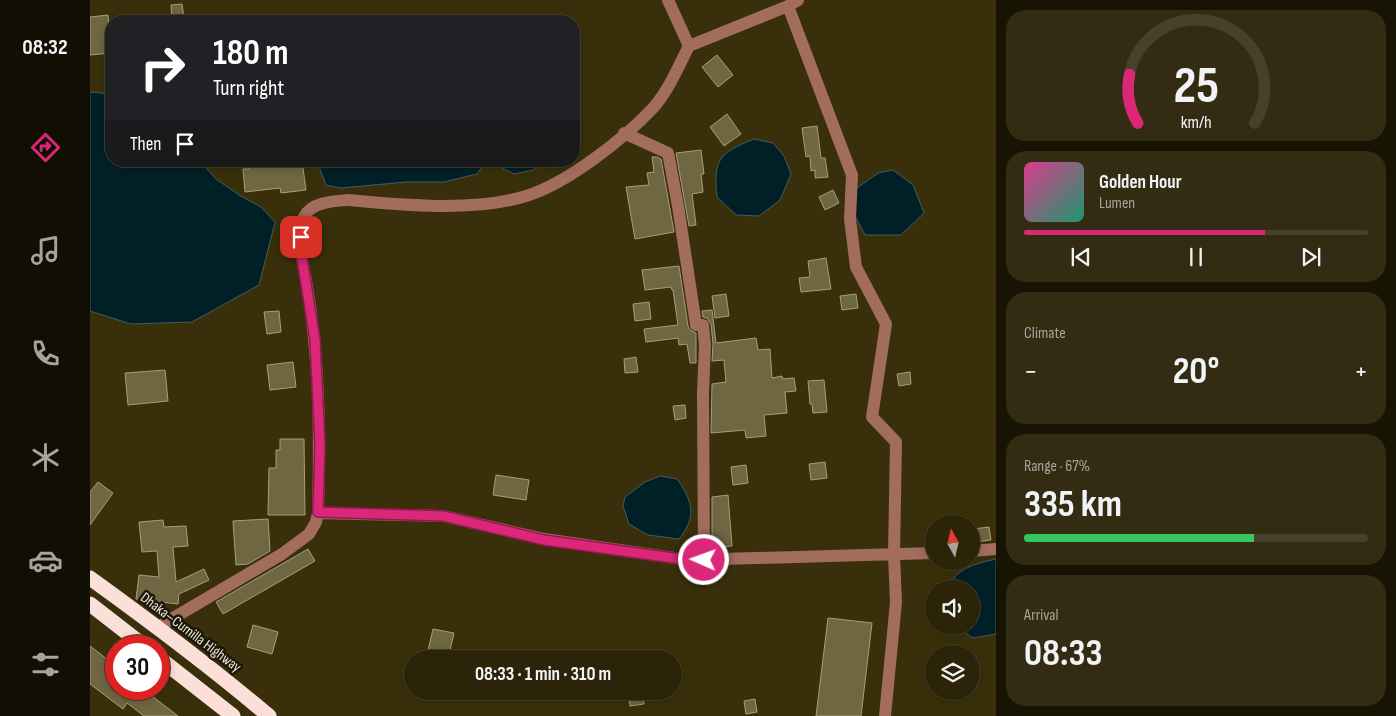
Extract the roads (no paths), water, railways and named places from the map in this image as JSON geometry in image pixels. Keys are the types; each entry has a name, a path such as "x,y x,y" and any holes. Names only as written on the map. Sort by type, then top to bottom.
{"highway":[{"name":"Dhaka–Cumilla Highway","path":"90,578 233,686 268,716"},
{"path":"90,604 130,635"},
{"path":"170,667 232,716"}],"street":[{"path":"668,0 689,46"},
{"path":"158,628 282,554 309,534 316,522 320,445 315,340 300,242 304,217 310,208 338,201 471,205 526,196 552,184 591,161 653,108 672,82 689,46 793,3 852,175 850,218 856,267 886,324 872,417 896,442 894,555 896,602 886,716"},
{"path":"624,134 668,153 696,325 703,325 705,345 703,393 704,560"},
{"path":"318,512 443,516 544,540 688,560 925,553"},
{"path":"980,550 996,549"}],"water":[{"path":"90,92 105,93 105,167 205,167 216,179 261,207 275,222 259,285 192,322 131,324 90,311"},
{"path":"754,139 773,143 784,156 791,174 780,200 759,216 736,215 717,197 716,174 721,159 726,153"},
{"path":"319,167 482,167 477,174 444,182 406,182 341,188 326,185"},
{"path":"502,167 539,167 514,174"},
{"path":"893,170 913,185 924,213 901,235 865,235 853,212 853,191 878,173"},
{"path":"660,476 677,479 687,495 691,509 689,523 679,539 648,535 629,524 623,506 625,497 645,482"},
{"path":"996,559 996,634 973,638 969,635 980,635 980,580 953,580 963,570 980,570 980,564"}]}
